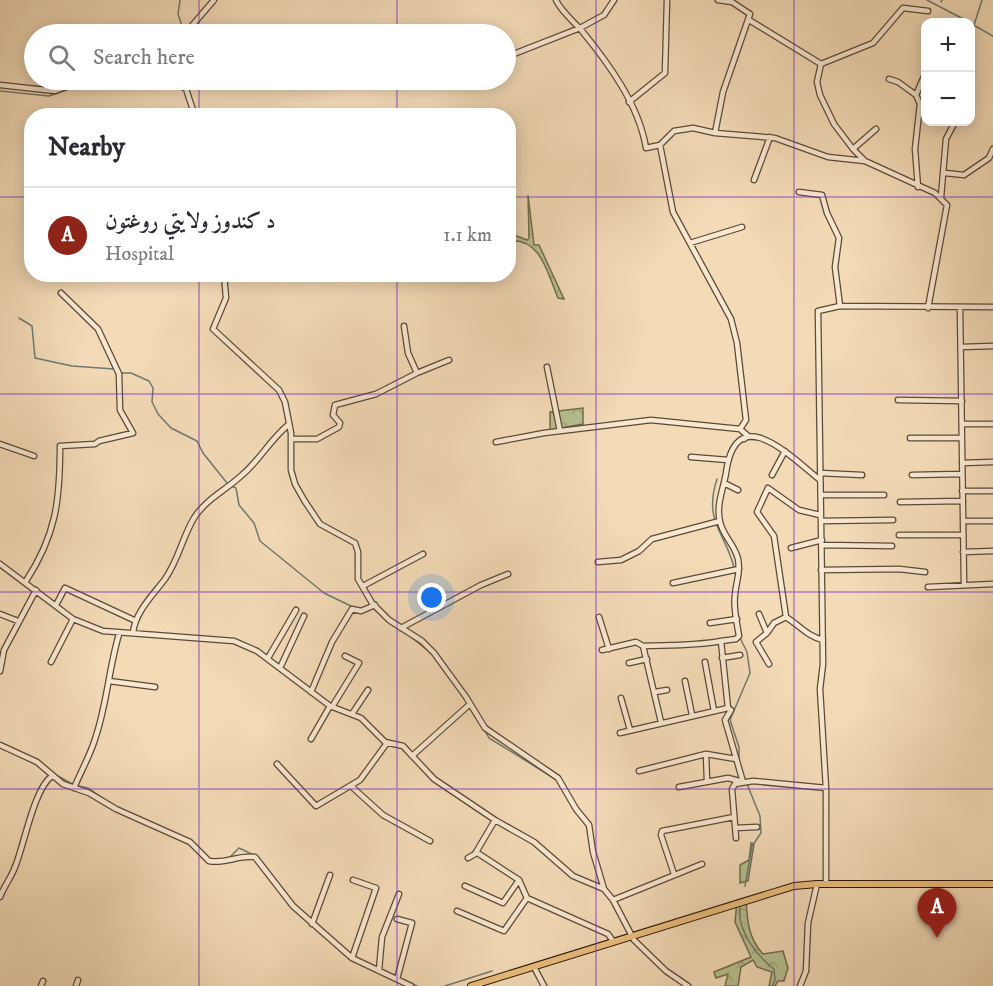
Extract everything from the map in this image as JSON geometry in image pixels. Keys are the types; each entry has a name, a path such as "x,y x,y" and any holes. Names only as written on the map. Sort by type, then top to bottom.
{"highway":[{"path":"471,986 631,935 674,924 771,891 817,884 993,884"}],"street":[{"path":"193,24 214,0"},
{"path":"556,0 560,9 572,17 609,65 629,102 646,148 660,145 674,131 693,128 715,133 770,137 828,157 865,161"},
{"path":"516,53 580,28 604,15 614,0"},
{"path":"629,102 665,73 667,0"},
{"path":"715,133 723,92 750,14 738,3 718,0"},
{"path":"821,64 873,43 903,8 928,12"},
{"path":"749,20 821,64"},
{"path":"821,64 817,82 820,95 834,124 853,149 865,161 892,176 913,181 918,187 941,197 946,205 928,308"},
{"path":"889,79 898,82 916,95 920,104 915,149 918,187"},
{"path":"916,95 921,84"},
{"path":"0,85 24,88"},
{"path":"186,90 192,108"},
{"path":"941,197 945,173 946,139 953,126"},
{"path":"853,149 876,129"},
{"path":"754,180 770,137"},
{"path":"660,145 670,201 726,310 735,335 746,420 740,429"},
{"path":"945,173 964,175 989,158 993,149"},
{"path":"799,192 822,195 827,213 839,238 835,267 840,306"},
{"path":"690,243 742,228"},
{"path":"225,282 226,298 213,329 279,390 285,402 295,484 320,524 355,543 358,552 358,579 375,605 434,653 485,728 558,778 576,809 590,825 593,852 604,889 613,900 631,935 666,971 688,986"},
{"path":"26,581 37,564 56,516 60,446 95,444 133,433 120,410 119,374 98,329 61,293"},
{"path":"826,884 826,788 820,689 823,640 818,311 840,306 993,307"},
{"path":"960,308 964,424 962,438 964,584"},
{"path":"404,326 408,353 417,374"},
{"path":"961,347 993,346"},
{"path":"291,439 317,439 339,427 340,423 333,415 335,405 376,394 449,360"},
{"path":"547,367 560,431"},
{"path":"897,400 962,401"},
{"path":"496,442 560,431 651,420 740,429 747,436 744,440"},
{"path":"133,633 136,621 178,557 181,540 195,515 207,502 244,474 270,440 288,424"},
{"path":"964,424 993,424"},
{"path":"602,650 636,642 643,646 677,644 691,647 738,638 735,594 740,577 739,569 735,548 720,521 718,498 731,451 744,440 754,436 763,437 820,480"},
{"path":"910,438 962,438"},
{"path":"0,444 34,456"},
{"path":"772,475 785,452"},
{"path":"692,457 728,460"},
{"path":"962,463 993,462"},
{"path":"820,473 862,475"},
{"path":"912,475 962,474"},
{"path":"724,483 738,490"},
{"path":"786,618 774,536 757,512 768,488 799,510 821,518 893,520"},
{"path":"962,491 993,491"},
{"path":"821,495 884,495"},
{"path":"900,502 963,501"},
{"path":"597,562 621,560 639,551 652,539 720,521"},
{"path":"963,521 993,521"},
{"path":"899,535 963,535"},
{"path":"791,548 822,542 892,546"},
{"path":"963,552 993,551"},
{"path":"363,586 423,555"},
{"path":"0,564 26,581 72,619 103,632 234,641 268,658 331,707 361,718 387,743 403,746 434,779 495,820 534,842 573,876 604,889"},
{"path":"673,583 739,569"},
{"path":"821,570 898,569 925,572"},
{"path":"401,628 481,585 508,574"},
{"path":"928,587 993,584"},
{"path":"56,605 65,588 136,621"},
{"path":"0,671 2,649 36,590"},
{"path":"311,692 332,642 352,609 361,611 375,605"},
{"path":"268,658 296,610"},
{"path":"0,614 18,621"},
{"path":"759,614 767,633"},
{"path":"280,668 304,616"},
{"path":"599,617 609,649"},
{"path":"770,664 756,642 774,623 786,618"},
{"path":"786,618 800,626 809,637 823,640"},
{"path":"51,662 72,619"},
{"path":"710,623 736,619"},
{"path":"74,788 96,736 109,681 110,665 119,634"},
{"path":"721,641 728,708 731,710 725,720 743,782"},
{"path":"643,646 661,722"},
{"path":"722,658 740,655"},
{"path":"311,739 358,663 345,656"},
{"path":"629,663 647,659"},
{"path":"705,662 714,711"},
{"path":"109,681 155,687"},
{"path":"685,681 692,716"},
{"path":"352,714 368,690"},
{"path":"655,692 667,690"},
{"path":"621,698 630,730"},
{"path":"412,756 470,704"},
{"path":"620,733 728,708"},
{"path":"276,764 316,806 360,780 387,743"},
{"path":"0,745 37,762 52,776 74,788 89,793 116,809 189,842 209,861 226,862 237,857 255,857 293,906 352,958 411,986"},
{"path":"639,771 706,754 736,759"},
{"path":"706,754 707,782"},
{"path":"0,897 14,868 45,784 52,776"},
{"path":"679,787 728,778 743,782 826,788"},
{"path":"736,838 732,789 735,784 743,782"},
{"path":"351,786 383,815 430,841"},
{"path":"674,874 661,835 662,831 734,817"},
{"path":"468,858 476,852 495,820"},
{"path":"735,828 757,826"},
{"path":"476,852 519,880 527,898 608,934 613,941"},
{"path":"613,900 702,864"},
{"path":"312,924 330,875"},
{"path":"352,958 376,888 353,880"},
{"path":"465,886 503,903 519,880"},
{"path":"800,986 806,971 808,923 817,884"},
{"path":"379,970 382,937 399,894"},
{"path":"457,911 504,931 527,898"},
{"path":"397,919 412,923 397,979"},
{"path":"534,967 544,986"}],"green space":[{"path":"528,195 534,245 539,245 564,299 558,298 546,268 536,251 529,245 516,242 516,236 527,240 529,238"},
{"path":"583,408 583,424 550,430 550,412"},
{"path":"751,843 754,844 748,881 740,883 740,865 749,860"},
{"path":"746,898 749,928 758,948 763,954 783,951 788,968 784,981 778,981 775,986 769,986 772,972 757,967 753,960 741,967 738,986 725,986 728,974 716,978 714,972 751,957 735,922 737,900"}],"waterway":[{"path":"180,0 178,14 181,24"},
{"path":"927,0 961,18"},
{"path":"975,22 982,0"},
{"path":"975,26 993,36"},
{"path":"0,91 49,96 66,90"},
{"path":"19,318 32,326 35,358 72,366 114,369"},
{"path":"121,373 131,373 149,381 153,388 152,402 158,414 171,428 197,441 203,453 227,483"},
{"path":"717,479 713,495 715,519 733,562 736,576"},
{"path":"231,486 236,488 239,505 254,523 260,541 324,593 355,608"},
{"path":"374,609 386,619"},
{"path":"405,632 432,654 460,692"},
{"path":"739,762 739,747 730,720 750,673 747,652 740,638"},
{"path":"468,706 479,722"},
{"path":"485,731 489,738 557,780"},
{"path":"28,756 37,759 56,775 74,785 88,788 116,807"},
{"path":"745,886 752,846 761,833 760,816 747,784"},
{"path":"229,858 239,848 258,857 296,906"},
{"path":"740,907 745,934 755,950 774,969 775,980 772,986"},
{"path":"445,986 492,971"},
{"path":"404,980 417,986"}],"place":[{"name":"د کندوز ولایتي روغتون","path":"937,938"}]}
